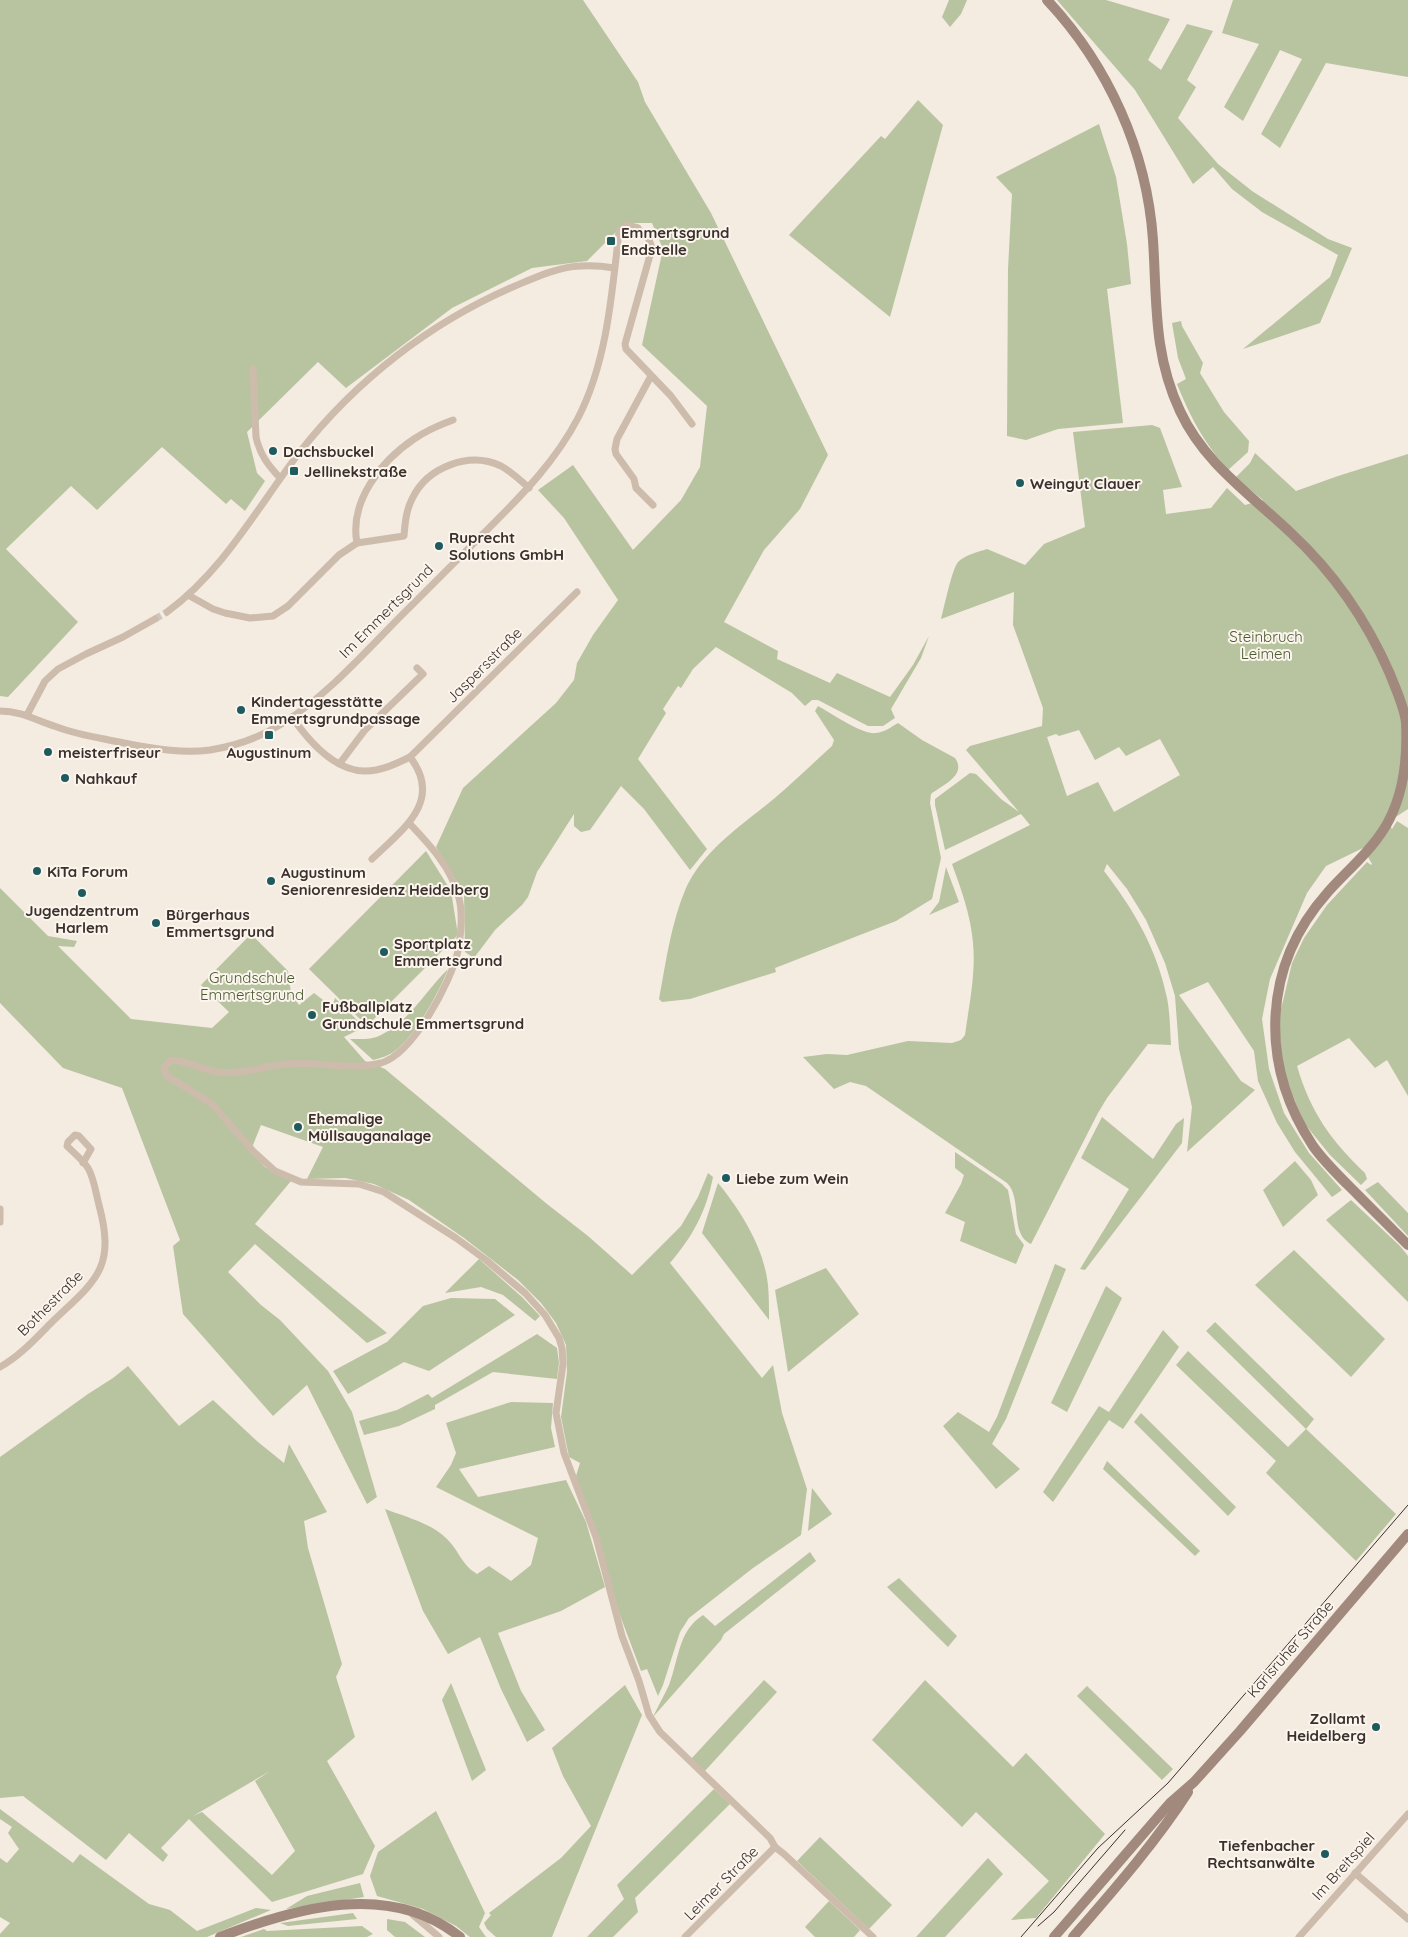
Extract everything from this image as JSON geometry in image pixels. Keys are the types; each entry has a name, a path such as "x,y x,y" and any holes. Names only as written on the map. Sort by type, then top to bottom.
{"main road":[{"path":"1046,0 1078,37 1098,67 1120,110 1137,154 1146,190 1153,238 1156,324 1159,346 1164,368 1179,410 1197,440 1214,462 1232,481 1306,548 1345,595 1376,644 1403,708 1408,734 1406,767 1400,796 1394,811 1376,841 1325,895 1303,925 1285,966 1276,1002 1274,1021 1276,1055 1281,1079 1289,1102 1313,1145 1345,1182 1408,1245"},
{"name":"Karlsruher Straße","path":"1054,1937 1170,1803 1194,1782 1408,1534"},
{"name":"Karlsruher Straße","path":"1073,1937 1177,1810 1194,1782"},
{"path":"220,1937 280,1916 316,1908 363,1903 387,1906 410,1912 442,1925 460,1937"}],"street":[{"name":"Im Emmertsgrund","path":"0,711 27,715 54,727 84,735 186,752 208,750 239,742 263,734 292,717 333,683 535,481 562,445 585,403 600,357 609,311 619,231 627,225 638,228 642,235 648,237 652,248 625,347 627,352 671,396 692,424"},
{"path":"167,612 188,595 214,569 233,546 280,478 317,432 360,387 392,360 440,325 493,296 554,271 578,266 614,268"},
{"path":"253,369 258,447 266,462 280,478"},
{"path":"651,376 617,440 614,450 620,462 634,479 636,488 653,505"},
{"path":"357,543 355,525 362,500 380,470 398,451 416,438 453,420"},
{"path":"188,595 212,609 225,613 250,618 273,616 288,606 339,554 357,543 404,536 405,517 417,490 429,477 440,469 452,464 471,460 494,463 510,471 528,488"},
{"name":"Jaspersstraße","path":"292,717 310,741 322,752 355,770 378,770 410,757 577,592"},
{"path":"27,715 45,681 58,669 155,619"},
{"path":"340,763 371,723 423,674 417,668"},
{"path":"372,859 409,823 420,804 423,793 420,775 410,757"},
{"path":"409,823 430,846 447,871 455,886 461,913 458,952 441,993 417,1034 406,1047 392,1058 363,1066 287,1064 227,1073 203,1069 183,1061 171,1060 164,1067 164,1071 166,1075 213,1105 259,1157 275,1171 301,1182 359,1184 384,1192 441,1227 486,1260 525,1293 545,1314 559,1338 562,1348 563,1364 556,1413 564,1453 593,1529 622,1636 639,1681 649,1715 660,1732 770,1838 775,1847 873,1937"},
{"name":"Bothestraße","path":"0,1367 28,1346 57,1318 89,1285 100,1268 106,1251 105,1232 90,1172 83,1163"},
{"path":"0,1209 0,1222"},
{"name":"Im Breitspiel","path":"1299,1937 1408,1814"},
{"name":"Leimer Straße","path":"685,1937 775,1847"},
{"path":"1356,1873 1408,1919"},
{"path":"410,1912 439,1937"}],"green space":[{"path":"0,0 583,0 638,82 645,102 711,213 828,455 800,509 764,550 724,622 778,651 777,659 830,683 837,673 890,697 913,665 929,636 921,658 891,709 895,718 883,726 868,726 818,700 812,700 805,706 792,693 716,647 693,669 681,688 678,686 663,709 666,713 638,759 707,849 690,870 644,809 621,786 590,830 581,832 574,826 574,814 537,872 528,897 522,905 495,930 474,958 465,952 464,893 436,847 463,788 556,703 574,680 577,663 593,635 618,600 564,518 538,490 573,465 633,550 681,500 700,467 707,406 642,345 663,249 652,223 625,223 587,261 532,268 452,308 346,388 318,362 247,432 257,473 265,481 245,511 231,499 226,504 162,447 97,510 71,486 6,549 78,622 8,697 0,696"},
{"path":"949,0 967,0 961,14 950,27 942,17"},
{"path":"1057,0 1106,0 1170,19 1148,60 1161,70 1187,24 1213,31 1187,80 1196,87 1178,118 1218,164 1252,191 1328,239 1352,248 1320,323 1243,349 1330,277 1338,255 1262,212 1232,189 1213,167 1193,184 1135,90"},
{"path":"1233,0 1408,0 1408,77 1326,63 1280,148 1261,134 1302,59 1280,50 1243,121 1224,107 1259,44 1222,33"},
{"path":"918,100 943,125 890,317 789,235 881,136 885,139"},
{"path":"1099,124 1116,177 1127,244 1131,284 1107,289 1123,423 1058,429 1026,440 1007,436 1008,269 1012,194 996,177"},
{"path":"1181,321 1203,363 1200,373 1224,412 1249,441 1248,452 1228,470 1199,430 1177,384 1186,379 1178,358 1172,323"},
{"name":"Steinbruch Leimen","path":"1152,425 1160,428 1182,487 1163,490 1166,514 1211,508 1227,488 1245,505 1263,500 1235,478 1250,463 1255,453 1296,491 1408,454 1408,809 1388,822 1392,829 1397,821 1408,828 1408,1096 1387,1060 1375,1068 1349,1038 1297,1066 1308,1097 1323,1124 1342,1149 1365,1173 1367,1179 1361,1185 1330,1155 1304,1123 1284,1074 1278,1022 1292,963 1304,938 1327,905 1367,862 1372,864 1363,848 1326,866 1307,893 1270,979 1262,1019 1269,1069 1284,1113 1309,1153 1342,1190 1332,1197 1295,1152 1277,1123 1258,1081 1254,1051 1208,982 1179,995 1241,1081 1255,1090 1187,1152 1192,1107 1179,1049 1175,996 1165,963 1146,920 1127,889 1107,864 1104,871 1134,915 1151,947 1157,963 1168,1004 1171,1045 1148,1044 1107,1098 1031,1244 1020,1233 1012,1190 1007,1183 866,1086 850,1082 834,1089 803,1057 827,1054 847,1055 908,1041 952,1043 961,1040 965,1035 973,978 974,955 968,913 952,864 1030,825 1021,814 945,850 935,799 970,773 976,774 1001,799 1019,812 966,750 970,746 1042,726 1043,708 1013,625 1014,592 941,619 953,572 961,560 987,549 1025,565 1044,544 1085,527 1073,432","holes":["1079,730 1095,760 1119,747 1126,756 1160,739 1180,775 1114,812 1098,782 1067,796 1047,737 1056,734 1059,736"]},
{"path":"818,706 855,727 870,733 882,732 898,723 922,740 955,758 958,764 956,774 931,794 930,803 941,858 932,899 896,921 775,968 776,972 690,999 662,1002 659,999 670,943 676,915 686,888 703,861 714,849 783,791 832,746 834,740 815,711"},
{"name":"Sportplatz Emmertsgrund","path":"426,851 451,891 458,935 367,1026 309,969"},
{"path":"946,867 959,902 929,915 939,902"},
{"name":"Grundschule Emmertsgrund","path":"0,888 48,936 77,941 74,947 58,946 131,1019 212,1028 229,1012 201,985 251,934 288,971 291,993 299,1005 314,993 332,1007 335,998 364,1027 344,1037 365,1061 385,1069 588,1236 632,1275 681,1226 698,1197 708,1173 713,1177 707,1201 698,1223 670,1263 762,1378 773,1365 782,1413 807,1489 801,1535 753,1568 689,1618 680,1632 658,1696 647,1669 641,1671 621,1618 576,1476 580,1463 569,1457 561,1417 567,1372 566,1345 556,1323 541,1303 518,1280 464,1238 409,1200 374,1184 345,1178 307,1179 323,1147 261,1125 249,1150 265,1167 291,1181 255,1224 387,1333 367,1343 255,1244 228,1272 261,1305 280,1320 328,1371 352,1412 377,1497 367,1504 307,1385 273,1416 183,1314 173,1246 180,1240 122,1088 63,1068 0,1003"},
{"path":"448,969 426,1013 403,1044 395,1051 373,1060 350,1039 374,1038 401,1022"},
{"path":"1102,1117 1153,1159 1176,1124 1184,1118 1182,1143 1085,1270 1080,1269 1129,1189 1081,1158"},
{"path":"955,1152 1008,1190 1016,1234 1024,1245 1016,1264 960,1241 965,1222 945,1213 964,1175 955,1168"},
{"path":"1295,1161 1311,1180 1318,1195 1283,1227 1263,1190"},
{"path":"1378,1182 1408,1213 1408,1236 1365,1190"},
{"path":"718,1183 743,1218 762,1257 768,1285 769,1320 702,1233"},
{"path":"1351,1200 1400,1246 1408,1256 1408,1302 1326,1220"},
{"path":"1294,1250 1385,1339 1351,1377 1255,1285"},
{"path":"479,1259 522,1297 540,1316 535,1321 503,1295 481,1287 445,1293"},
{"path":"1055,1264 1066,1269 1006,1419 992,1444 1020,1469 996,1489 943,1426 958,1412 989,1432 997,1417"},
{"path":"826,1268 859,1314 788,1372 775,1290"},
{"path":"1106,1286 1122,1298 1067,1412 1051,1403"},
{"path":"451,1298 495,1299 515,1315 429,1371 404,1362 348,1394 333,1371 387,1342 423,1306"},
{"path":"1215,1322 1314,1419 1306,1429 1206,1331"},
{"path":"1163,1330 1179,1347 1123,1429 1109,1420 1053,1502 1043,1492 1099,1406 1109,1412"},
{"path":"537,1334 557,1348 559,1363 557,1379 493,1372 435,1405 435,1409 399,1426 364,1435 359,1421 397,1410 428,1394 432,1398"},
{"path":"1188,1351 1288,1447 1306,1429 1396,1514 1356,1561 1266,1473 1276,1461 1176,1365"},
{"path":"128,1366 179,1426 213,1400 258,1442 284,1463 289,1444 327,1512 304,1521 308,1548 342,1664 336,1677 355,1737 327,1761 375,1846 363,1874 272,1902 189,1819 161,1848 168,1855 163,1862 129,1833 106,1860 23,1796 0,1798 0,1457","holes":["270,1771 255,1781 295,1851 272,1875 202,1812 193,1816"]},
{"path":"511,1402 553,1403 551,1428 555,1447 459,1469 478,1497 566,1480 586,1522 605,1587 561,1611 498,1633 521,1691 545,1730 527,1742 501,1689 480,1637 448,1654 423,1611 385,1509 418,1521 441,1533 467,1566 477,1574 489,1566 511,1581 531,1565 538,1538 436,1487 451,1465 456,1453 446,1423"},
{"path":"1141,1413 1236,1507 1228,1516 1134,1422"},
{"path":"1107,1461 1200,1551 1195,1556 1103,1469"},
{"path":"812,1488 832,1514 808,1531"},
{"path":"810,1552 816,1561 724,1634 721,1640 653,1717 669,1685 680,1646 695,1622 703,1615 715,1626"},
{"path":"899,1578 957,1636 948,1647 887,1587"},
{"path":"764,1680 777,1692 704,1772 691,1759"},
{"path":"925,1680 1013,1767 1026,1753 1105,1834 1036,1918 1011,1920 1049,1881 976,1812 962,1827 872,1740"},
{"path":"451,1683 486,1770 472,1781 442,1700"},
{"path":"625,1685 642,1715 552,1937 496,1937 487,1929 484,1923 491,1915 489,1913 561,1858 591,1826 563,1776 552,1748"},
{"path":"1087,1686 1173,1769 1162,1780 1077,1696"},
{"path":"714,1789 730,1804 635,1898 638,1912 613,1937 587,1937 624,1899 617,1885"},
{"path":"0,1809 73,1863 80,1854 149,1904 170,1910 197,1931 256,1908 271,1910 207,1937 0,1937 0,1934 10,1923 0,1917 0,1858 7,1863 19,1849 8,1833 12,1827 0,1819"},
{"path":"436,1811 485,1913 479,1927 486,1937 470,1937 456,1926 423,1909 377,1896 370,1876 378,1852"},
{"path":"820,1837 892,1905 869,1929 797,1861"},
{"path":"988,1858 1003,1874 945,1937 916,1937"},
{"path":"360,1883 364,1897 286,1909 307,1896"},
{"path":"829,1901 860,1930 854,1937 815,1937 805,1927"},
{"path":"353,1913 357,1919 288,1926 280,1923"},
{"path":"387,1919 405,1922 425,1937 395,1937 387,1930"},
{"path":"362,1926 373,1934 367,1937 241,1937 264,1929 267,1931"}],"tunnel":[{"path":"155,619 167,612"}],"tram line":[{"path":"1021,1937 1098,1848 1168,1783 1408,1505"},
{"path":"1038,1926 1054,1912 1125,1830"}],"place":[{"name":"Emmertsgrund Endstelle","path":"611,241"},
{"name":"Dachsbuckel","path":"273,451"},
{"name":"Jellinekstraße","path":"294,471"},
{"name":"Weingut Clauer","path":"1020,483"},
{"name":"Ruprecht Solutions GmbH","path":"439,546"},
{"name":"Kindertagesstätte Emmertsgrundpassage","path":"241,710"},
{"name":"Augustinum","path":"269,735"},
{"name":"meisterfriseur","path":"48,752"},
{"name":"Nahkauf","path":"65,778"},
{"name":"KiTa Forum","path":"37,871"},
{"name":"Augustinum Seniorenresidenz Heidelberg","path":"271,881"},
{"name":"Jugendzentrum Harlem","path":"82,893"},
{"name":"Bürgerhaus Emmertsgrund","path":"156,923"},
{"name":"Sportplatz Emmertsgrund","path":"384,952"},
{"name":"Fußballplatz Grundschule Emmertsgrund","path":"312,1015"},
{"name":"Ehemalige Müllsauganalage","path":"298,1127"},
{"name":"Liebe zum Wein","path":"726,1178"},
{"name":"Zollamt Heidelberg","path":"1376,1727"},
{"name":"Tiefenbacher Rechtsanwälte","path":"1325,1854"}]}
